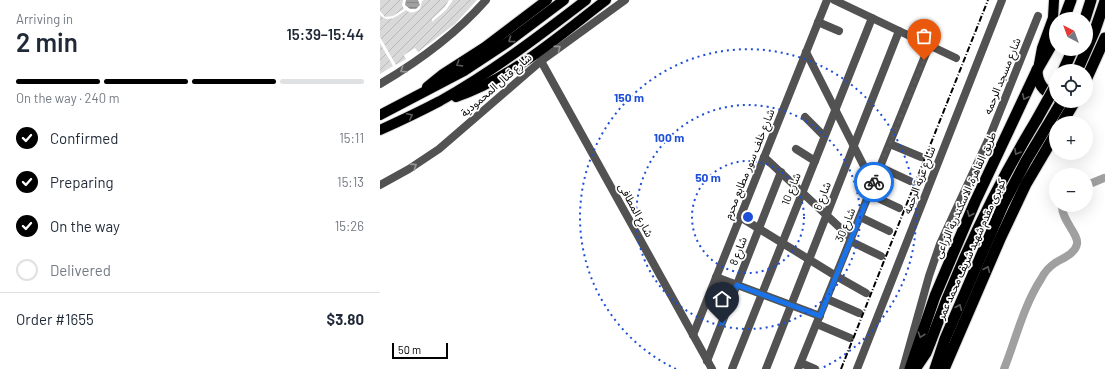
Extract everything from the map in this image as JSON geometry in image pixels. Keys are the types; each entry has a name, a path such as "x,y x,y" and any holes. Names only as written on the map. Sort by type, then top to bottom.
{"highway":[{"path":"1067,12 1071,0"},
{"path":"1087,12 1091,0"},
{"path":"1080,64 1105,2"},
{"path":"1093,65 1105,38"},
{"name":"طريق القاهرة, الاسكندرية الزراعى","path":"910,369 935,296 976,202 1037,70 1049,49"},
{"path":"1037,70 1037,75 1041,85 1049,94"},
{"name":"كوبرى مقدم شهيد شريف محمد عمر","path":"915,369 926,353 952,284 983,216 1007,169 1049,98"},
{"path":"1062,116 1069,108"},
{"name":"كوبرى مقدم شهيد شريف محمد عمر","path":"935,369 945,339 1000,211 1026,161 1049,131"},
{"path":"944,369 1003,232 1026,184 1049,146"}],"main road":[{"path":"415,98 433,81 488,45 547,0"},
{"path":"380,116 452,78 486,57 564,0"},
{"path":"380,130 440,101 504,61 586,0"},
{"path":"440,101 474,90 496,78 540,49 606,0"},
{"path":"1037,70 1042,48 1053,18 1054,0"}],"street":[{"path":"380,84 417,60 461,26 486,0"},
{"name":"شارع قنال المحمودية","path":"380,185 409,169 439,149 541,61 625,0"},
{"name":"شارع عزبة الرحمه","path":"857,369 1002,0"},
{"path":"829,1 872,18 956,58"},
{"name":"شارع خلف سور مطابع محرم","path":"693,335 818,22 829,1"},
{"name":"شارع مسجد الرحمه","path":"903,369 929,276 940,244 990,136 1038,16"},
{"name":"شارع 10","path":"732,369 872,18"},
{"path":"818,22 839,31"},
{"name":"شارع 6","path":"766,369 899,31"},
{"name":"شارع 30","path":"800,366 930,46"},
{"path":"806,52 873,184"},
{"name":"شارع المطافى","path":"541,61 712,369"},
{"path":"804,117 824,136"},
{"path":"890,144 921,157"},
{"path":"796,149 814,161"},
{"path":"764,157 827,215 851,240 881,256"},
{"path":"880,167 910,181"},
{"name":"شارع 8","path":"707,361 781,172"},
{"path":"869,194 899,208"},
{"path":"740,217 866,293"},
{"path":"860,217 889,231"},
{"path":"716,277 791,305 850,338"},
{"path":"827,299 859,313"},
{"path":"800,366 815,369"}],"shaded area":[{"path":"380,0 403,0 402,5 404,9 393,16 385,17 380,11"},
{"path":"406,0 418,0 420,5 416,9 410,9 405,5"},
{"path":"449,0 445,7 432,19 432,22 446,10 453,0 477,0 455,24 418,52 415,48 404,55 406,59 396,65 380,37 380,15 383,18 389,19 396,17 406,10 415,12 420,9 422,1"},
{"path":"380,43 393,66 380,74"}],"waterway":[{"path":"1093,183 1104,178"},
{"path":"1004,369 1029,301 1042,277 1051,266 1068,255 1076,247 1077,240 1062,212"}],"railway":[{"path":"841,369 988,0"}],"way so far":[{"path":"874,182 924,60"}],"route":[{"path":"722,323 737,285 820,316 874,182"}]}
